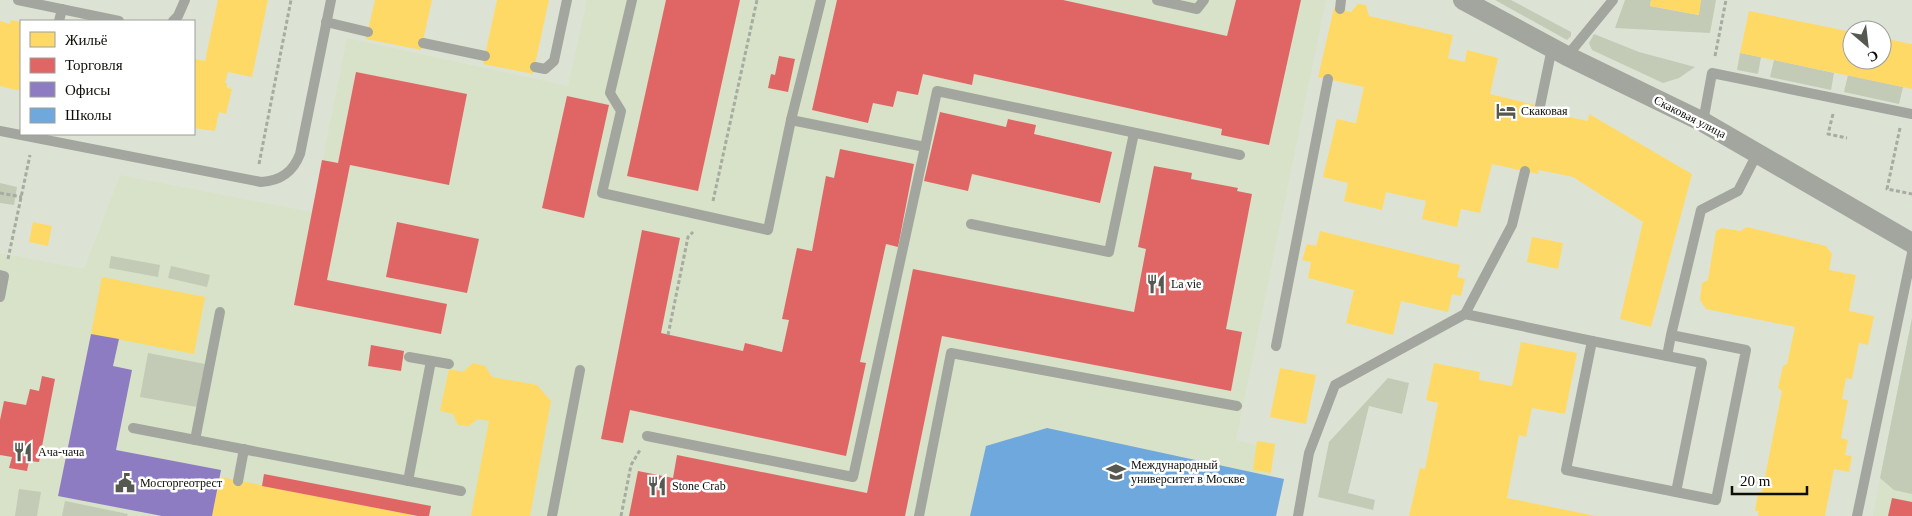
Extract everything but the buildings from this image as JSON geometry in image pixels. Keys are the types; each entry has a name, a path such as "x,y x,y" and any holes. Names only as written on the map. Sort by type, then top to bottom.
{"street":[{"name":"Скаковая улица","path":"1463,0 1560,52 1703,122 1912,242"}],"lane":[{"path":"18,0 114,20"},
{"path":"174,20 178,16 184,0"},
{"path":"34,136 256,181 272,181 282,177 296,164 330,0"},
{"path":"535,67 545,69 554,61 567,0"},
{"path":"632,0 610,93 621,111 602,193 768,230 791,120 821,0"},
{"path":"1157,0 1197,9 1204,0"},
{"path":"1540,106 1560,52 1613,0"},
{"path":"59,20 62,9"},
{"path":"326,22 368,32"},
{"path":"423,43 485,56"},
{"path":"1703,122 1712,73 1908,114"},
{"path":"1276,346 1328,79"},
{"path":"647,436 853,477 937,91 1240,155"},
{"path":"791,120 925,147"},
{"path":"0,131 20,134"},
{"path":"971,224 1110,252 1134,133"},
{"path":"1667,356 1701,210 1738,191 1758,152"},
{"path":"1298,516 1309,453 1335,385 1465,314 1512,225 1525,171"},
{"path":"1857,516 1912,253"},
{"path":"0,275 4,276 0,297"},
{"path":"195,440 220,312"},
{"path":"1465,314 1702,363 1676,492"},
{"path":"1592,341 1566,470 1716,500 1746,350 1671,335"},
{"path":"919,516 951,353 1237,406"},
{"path":"409,357 449,364"},
{"path":"408,481 431,361"},
{"path":"552,516 580,370"},
{"path":"133,428 461,491"},
{"path":"238,481 244,449"}],"path":[{"path":"256,181 291,0"},
{"path":"668,335 688,237 710,217 757,0"},
{"path":"1712,73 1726,0"},
{"path":"1908,114 1887,189 1912,194"},
{"path":"9,255 34,136"},
{"path":"0,193 22,197"},
{"path":"621,516 631,465 647,436"}],"shaded area":[{"path":"587,0 1326,0 1236,440 1256,445 1257,441 1275,444 1270,476 1284,479 1276,516 0,516 0,253 84,269 120,175 312,212 347,38 568,86"},
{"path":"1495,0 1511,0 1571,32 1571,36 1567,40"},
{"path":"1625,0 1651,0 1650,6 1698,15 1701,0 1716,0 1710,33 1615,28"},
{"path":"1594,34 1639,52 1695,67 1679,78 1663,83 1592,50 1589,43"},
{"path":"1740,53 1761,57 1758,74 1737,70"},
{"path":"1774,60 1834,73 1831,90 1770,77"},
{"path":"1848,75 1903,87 1899,104 1844,92"},
{"path":"0,183 17,187 14,205 0,203"},
{"path":"111,256 160,265 158,277 109,268"},
{"path":"171,266 210,275 207,287 168,278"},
{"path":"1912,318 1912,516 1873,516 1880,478"},
{"path":"1912,318 1912,494 1894,490 1880,478"},
{"path":"148,353 205,364 197,407 140,397"},
{"path":"1388,378 1409,383 1402,414 1369,406 1348,493 1375,500 1373,510 1318,497 1329,442"},
{"path":"19,489 41,492 37,516 15,516"},
{"path":"65,501 128,514 127,516 62,516"}],"place":[{"name":"Скаковая","path":"1506,111"},
{"name":"La vie","path":"1156,284"},
{"name":"Ача-чача","path":"23,452"},
{"name":"Международный университет в Москве","path":"1116,472"},
{"name":"Мосгоргеотрест","path":"125,483"},
{"name":"Stone Crab","path":"657,486"}]}
